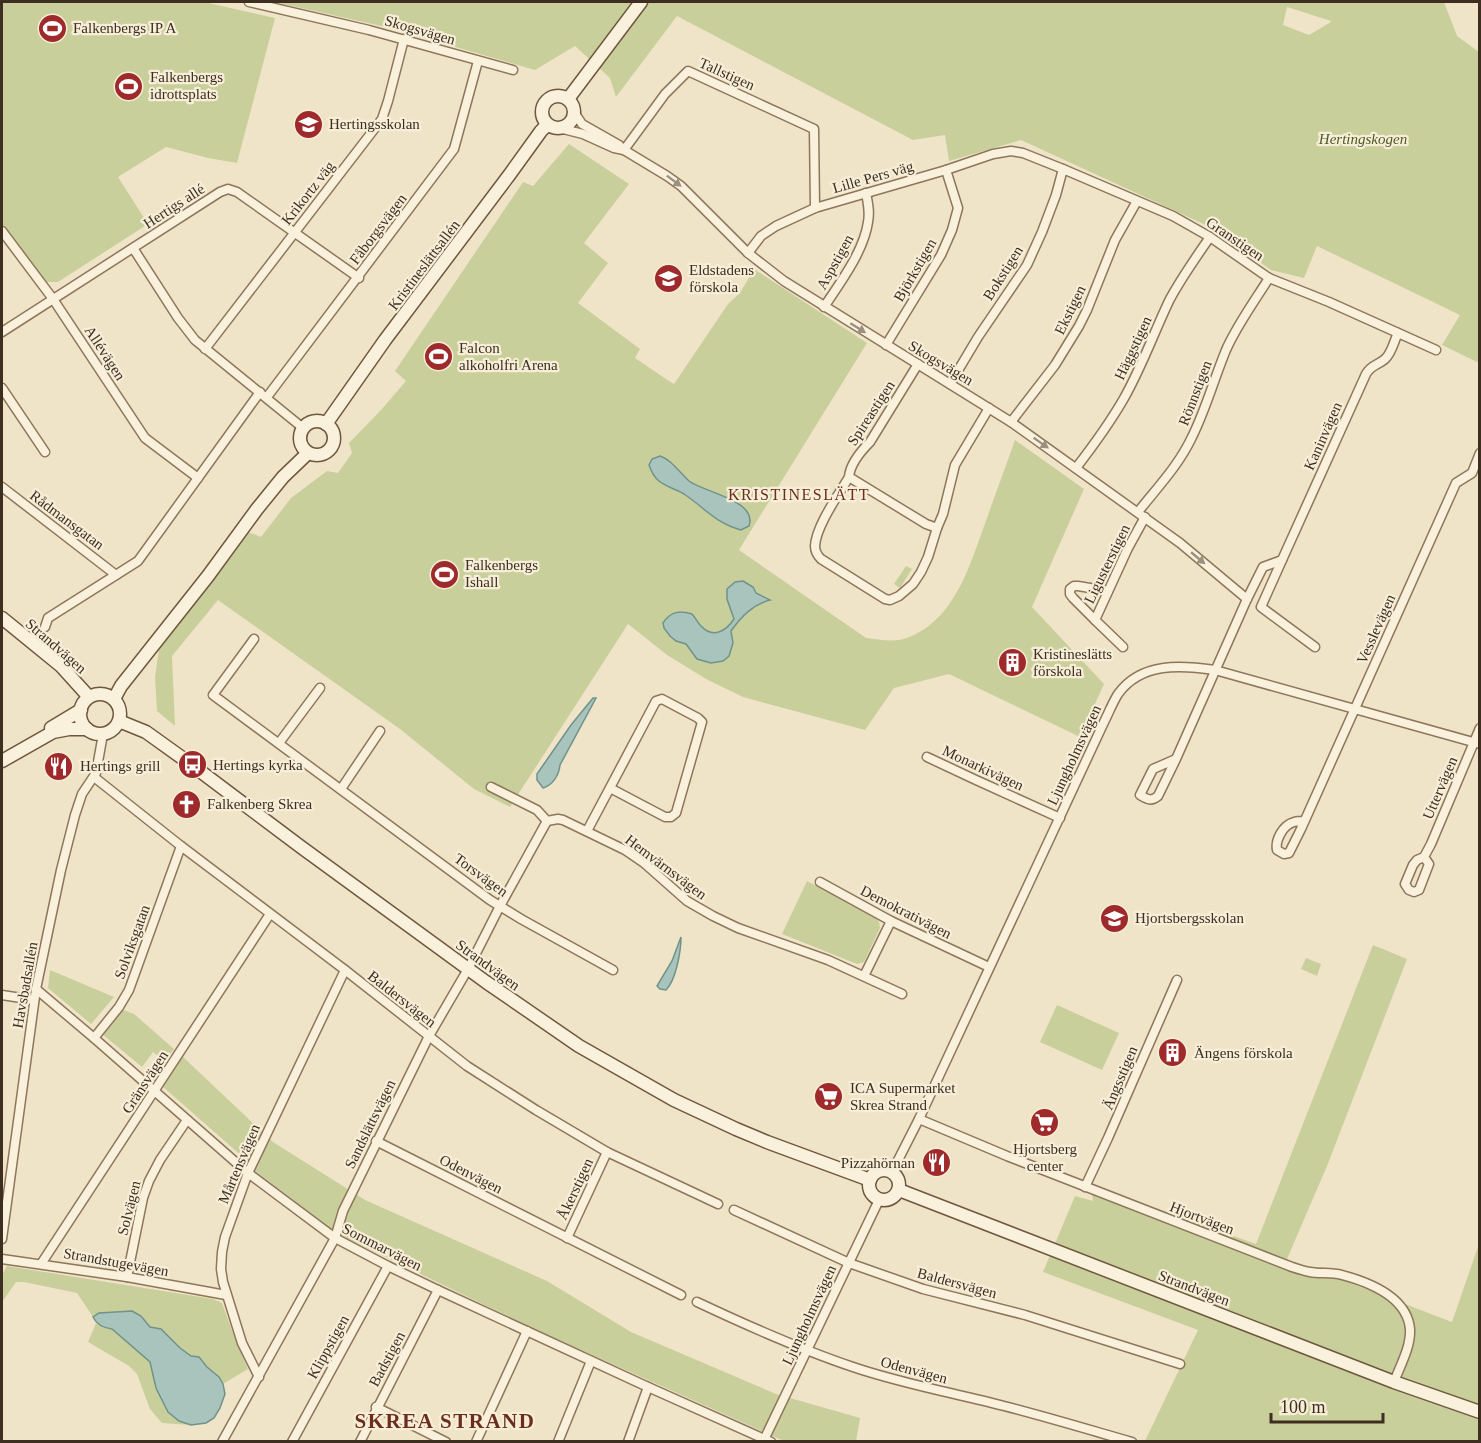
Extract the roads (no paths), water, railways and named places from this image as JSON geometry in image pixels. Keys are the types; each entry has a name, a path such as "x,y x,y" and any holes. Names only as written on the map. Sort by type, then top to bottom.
{"street":[{"name":"Skogsvägen","path":"249,2 404,39 513,70"},
{"path":"568,99 640,2"},
{"name":"Krikortz väg","path":"205,349 382,119 404,39"},
{"name":"Fåborgsvägen","path":"45,627 48,618 138,561 198,478 358,278 454,149 478,61"},
{"name":"Tallstigen","path":"624,150 665,94 688,71 814,129 815,208"},
{"path":"556,96 568,99 574,112 570,123 553,126 544,122 542,114 545,102 556,96"},
{"name":"Skogsvägen","path":"574,112 582,124 619,145 681,186 748,253 784,281 1011,422 1180,543 1247,598"},
{"name":"Skogsvägen","path":"553,126 583,134 624,150"},
{"name":"Kristineslättsallén","path":"326,424 385,340 541,131 553,126"},
{"name":"Lille Pers väg","path":"748,253 761,236 776,226 815,208 1000,152 1018,152"},
{"name":"Granstigen","path":"1018,152 1182,221 1210,237 1269,278 1329,302 1437,351"},
{"name":"Bokstigen","path":"951,384 978,337 1027,265 1056,195 1063,169"},
{"name":"Björkstigen","path":"886,345 941,255 952,230 958,207 946,170"},
{"name":"Hertigs allé","path":"2,332 219,192 228,189 237,192 358,278"},
{"name":"Aspstigen","path":"824,307 850,266 866,231 869,211 866,193"},
{"name":"Ekstigen","path":"1011,422 1055,365 1080,326 1115,240 1137,201"},
{"name":"Allévägen","path":"2,231 53,299 145,438 198,478"},
{"name":"Häggstigen","path":"1076,468 1101,435 1123,400 1170,300 1210,237"},
{"path":"133,248 178,318 195,340 303,428"},
{"name":"Rönnstigen","path":"1141,514 1192,439 1230,342 1269,278"},
{"name":"Kaninvägen","path":"1315,647 1261,608 1366,374 1370,368 1387,357 1398,333"},
{"name":"Spireastigen","path":"918,364 850,471 849,477 820,529 815,546 816,553 825,562 885,600 890,600 906,590 916,579 928,557 937,528"},
{"path":"2,388 45,452"},
{"path":"849,477 926,524 937,528 943,514 955,465 989,408"},
{"path":"314,422 326,424 333,435 331,447 326,453 320,455 308,453 302,448 300,440 303,428 314,422"},
{"path":"114,699 257,509 279,482 308,453"},
{"name":"Vesslevägen","path":"1304,822 1456,483 1472,473 1479,453"},
{"name":"Rådmansgatan","path":"2,487 116,575"},
{"name":"Ligusterstigen","path":"1124,646 1095,620 1141,514"},
{"path":"1176,759 1153,769 1140,795 1149,800 1158,796 1176,759 1247,598 1263,567 1282,560"},
{"path":"1095,620 1073,598 1070,589 1078,586 1108,591"},
{"name":"Strandvägen","path":"2,618 61,666 89,697"},
{"name":"Torsvägen","path":"254,639 213,695 500,906 613,970"},
{"name":"Ljungholmsvägen","path":"892,1172 919,1119 985,965 1060,818 1105,720 1118,695 1138,677 1157,669 1185,666 1215,670 1476,744"},
{"path":"279,743 320,688"},
{"path":"2,758 53,732 70,728 87,729 103,734 114,729 120,716 114,699 102,694 89,697 81,710 81,719 87,729"},
{"path":"587,831 656,701 662,699 702,722 676,813 671,817 665,817 610,788"},
{"path":"2,758 81,710"},
{"name":"Strandvägen","path":"119,721 146,732 468,969 579,1046 674,1100 767,1142 870,1180"},
{"name":"Uttervägen","path":"1424,857 1476,744 1479,728"},
{"path":"341,789 380,730"},
{"name":"Havsbadsallén","path":"2,1239 36,989 75,815 82,794 98,767 103,734"},
{"name":"Monarkivägen","path":"927,757 1060,818"},
{"name":"Baldersvägen","path":"94,777 477,1072 607,1152 718,1204"},
{"name":"Hemvärnsvägen","path":"491,787 537,810 547,821 562,820 625,850 687,901 712,916 738,928 828,960 902,994"},
{"name":"Sandslättsvägen","path":"222,1442 335,1238 344,1211 376,1141 429,1036 468,969 547,821"},
{"name":"Solviksgatan","path":"94,1038 119,1007 129,990 181,846"},
{"name":"Demokrativägen","path":"820,882 891,921 985,965"},
{"name":"Gränsvägen","path":"41,1264 270,914"},
{"path":"864,976 891,921"},
{"name":"Mårtensvägen","path":"259,1377 242,1343 226,1295 221,1269 225,1237 248,1173 345,970"},
{"name":"Ängsstigen","path":"1085,1187 1177,980"},
{"name":"Sommarvägen","path":"36,989 248,1173 335,1238 438,1290 766,1441"},
{"path":"2,995 34,1000"},
{"name":"Hjortvägen","path":"919,1119 1085,1187 1292,1267 1309,1272 1340,1274 1386,1292 1407,1317 1410,1328 1409,1340 1394,1382"},
{"name":"Solvägen","path":"127,1277 143,1198 149,1181 187,1120"},
{"name":"Odenvägen","path":"376,1141 681,1294"},
{"name":"Åkerstigen","path":"567,1238 607,1152"},
{"path":"879,1171 892,1172 899,1182 899,1190 891,1199 879,1200 870,1192 870,1180 879,1171"},
{"name":"Strandvägen","path":"899,1190 1394,1382 1479,1412"},
{"name":"Ljungholmsvägen","path":"766,1441 879,1200"},
{"name":"Baldersvägen","path":"734,1210 849,1263 923,1289 1025,1315 1180,1364"},
{"name":"Strandstugevägen","path":"2,1259 127,1277 226,1295"},
{"name":"Klippstigen","path":"292,1442 388,1266"},
{"name":"Badstigen","path":"360,1442 438,1290"},
{"name":"Odenvägen","path":"697,1302 766,1334 854,1368 919,1387 1005,1406 1132,1442"},
{"path":"476,1442 527,1331"},
{"path":"558,1442 591,1361"},
{"path":"628,1442 648,1387"},
{"path":"376,1407 446,1442"}],"water":[{"path":"660,456 672,463 689,481 738,503 750,517 749,526 741,530 724,523 684,494 659,481 649,465 652,459"},
{"path":"743,581 753,587 756,593 770,600 752,608 731,631 733,643 729,656 723,661 711,663 697,659 686,644 676,641 664,628 663,623 669,616 683,612 692,614 701,626 710,632 723,630 734,619 727,599 727,589 735,582"},
{"path":"593,698 596,698 560,765 557,776 550,785 543,788 537,780 537,774"},
{"path":"681,937 673,979 666,990 660,989 657,986 672,961"},
{"path":"132,1311 141,1316 150,1327 161,1329 191,1356 199,1357 219,1377 225,1394 214,1418 206,1423 191,1425 179,1421 168,1412 156,1388 150,1362 112,1329 101,1326 93,1317 99,1313"}],"place":[{"name":"Falkenbergs IP A","path":"52,28"},
{"name":"Falkenbergs idrottsplats","path":"129,86"},
{"name":"Hertingsskolan","path":"308,124"},
{"name":"Eldstadens förskola","path":"668,279"},
{"name":"Falcon alkoholfri Arena","path":"438,357"},
{"name":"Falkenbergs Ishall","path":"444,574"},
{"name":"Kristineslätts förskola","path":"1012,663"},
{"name":"Hertings kyrka","path":"192,765"},
{"name":"Hertings grill","path":"59,766"},
{"name":"Falkenberg Skrea","path":"186,804"},
{"name":"Hjortsbergsskolan","path":"1114,918"},
{"name":"Ängens förskola","path":"1173,1053"},
{"name":"ICA Supermarket Skrea Strand","path":"829,1097"},
{"name":"Hjortsberg center","path":"1045,1122"},
{"name":"Pizzahörnan","path":"936,1163"}],"district":[{"name":"KRISTINESLÄTT","path":"799,494"},
{"name":"SKREA STRAND","path":"445,1421"}],"park label":[{"name":"Hertingskogen","path":"1363,139"}]}
